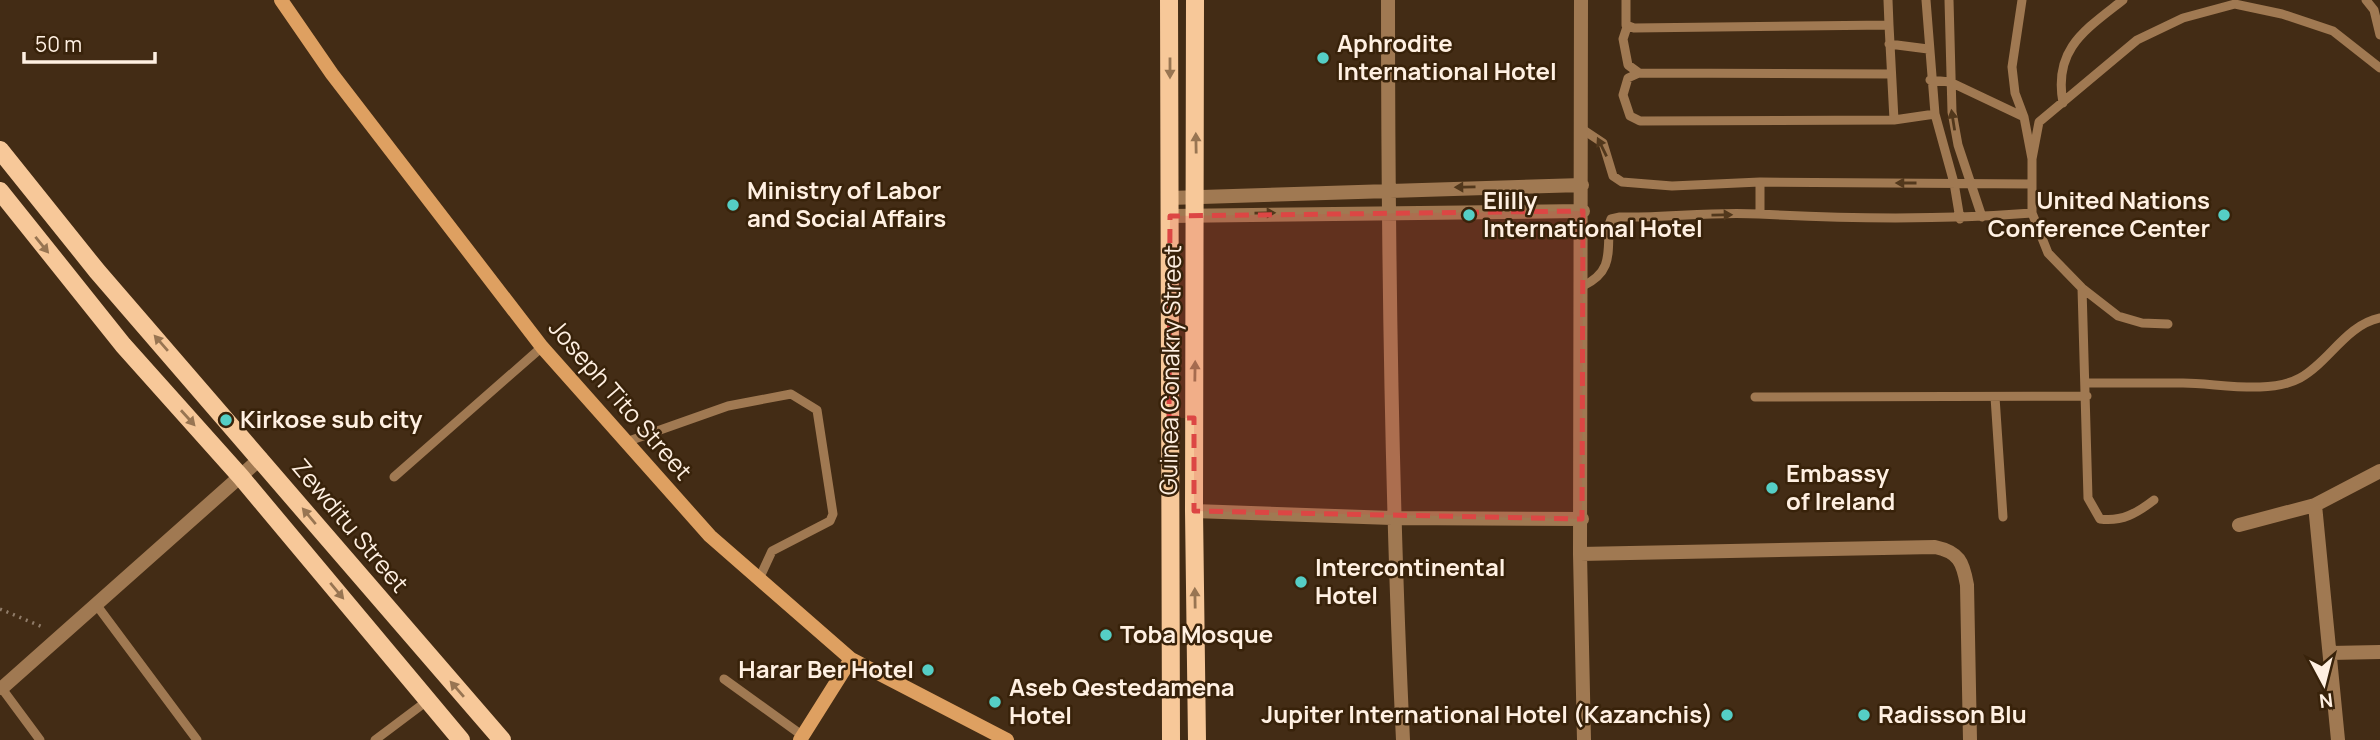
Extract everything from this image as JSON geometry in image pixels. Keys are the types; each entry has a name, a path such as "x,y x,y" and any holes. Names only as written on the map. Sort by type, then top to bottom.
{"main road":[{"name":"Joseph Tito Street","path":"281,0 332,75 542,347 709,536 851,659 1007,740"},
{"name":"Guinea Conakry Street","path":"1169,0 1171,740"},
{"name":"Guinea Conakry Street","path":"1195,0 1197,206 1194,511 1197,740"},
{"name":"Zewditu Street","path":"0,150 97,271 502,740"},
{"path":"0,191 123,345 241,477 461,740"},
{"path":"1169,418 1194,418"},
{"path":"802,738 851,659"}],"street":[{"path":"1388,0 1387,211 1392,518 1403,740"},
{"path":"1581,0 1583,286 1580,554 1584,740"},
{"path":"1170,207 1388,189 1582,185"},
{"path":"1197,206 1387,211 1583,211"},
{"path":"1,688 261,458"},
{"path":"2239,525 2315,505 2380,471"},
{"path":"2315,505 2338,740"},
{"path":"1194,511 1392,518 1582,519"},
{"path":"1580,554 1935,547 1952,551 1962,561 1967,585 1970,740"},
{"path":"2330,653 2380,652"}],"lane":[{"path":"1626,0 1627,27 1623,39 1628,65 1639,73"},
{"path":"1888,0 1894,120"},
{"path":"1926,0 1930,80 1935,114 1954,183 1960,219"},
{"path":"1950,0 1950,82 1958,145 1974,184 1982,216"},
{"path":"2022,0 2012,67 2015,93 2024,117 2032,159"},
{"path":"2063,103 2059,78 2079,34 2123,0"},
{"path":"2366,0 2374,10 2380,35"},
{"path":"2168,324 2142,323 2118,316 2082,288 2048,253 2032,213 2032,159 2039,122 2137,40 2183,18 2235,4 2282,14 2333,31 2380,68"},
{"path":"1627,27 1889,25"},
{"path":"1889,44 1928,49"},
{"path":"1891,74 1639,73 1628,78 1623,95 1630,116 1640,121 1894,120 1935,114"},
{"path":"1930,80 1950,82 2024,117"},
{"path":"1582,129 1603,143 1613,176 1622,181 1672,186 1760,182 2032,184"},
{"path":"1760,182 1760,214"},
{"path":"1583,286 1598,279 1605,272 1611,219 1620,217 1760,214 1845,220 1960,219 2032,213"},
{"path":"2082,288 2087,383 2088,498 2100,519 2124,518 2154,500"},
{"path":"2087,383 2187,383 2231,387 2281,384 2299,379 2356,328 2380,318"},
{"path":"394,477 542,347"},
{"path":"626,442 727,406 791,394 817,410 833,514 830,522 772,551 759,579"},
{"path":"1755,397 2087,396"},
{"path":"1995,397 2003,517"},
{"path":"95,603 197,740"},
{"path":"724,678 802,738"},
{"path":"1,688 40,740"},
{"path":"375,740 427,701"}],"path":[{"path":"0,610 60,635"}],"highlighted area":[{"path":"1583,211 1582,519 1194,511 1194,418 1169,418 1170,216"}],"place":[{"name":"Aphrodite International Hotel","path":"1323,58"},
{"name":"Ministry of Labor and Social Affairs","path":"733,205"},
{"name":"Elilly International Hotel","path":"1469,215"},
{"name":"United Nations Conference Center","path":"2224,215"},
{"name":"Kirkose sub city","path":"226,420"},
{"name":"Embassy of Ireland","path":"1772,488"},
{"name":"Intercontinental Hotel","path":"1301,582"},
{"name":"Toba Mosque","path":"1106,635"},
{"name":"Harar Ber Hotel","path":"928,670"},
{"name":"Aseb Qestedamena Hotel","path":"995,702"},
{"name":"Jupiter International Hotel (Kazanchis)","path":"1727,715"},
{"name":"Radisson Blu","path":"1864,715"}]}
